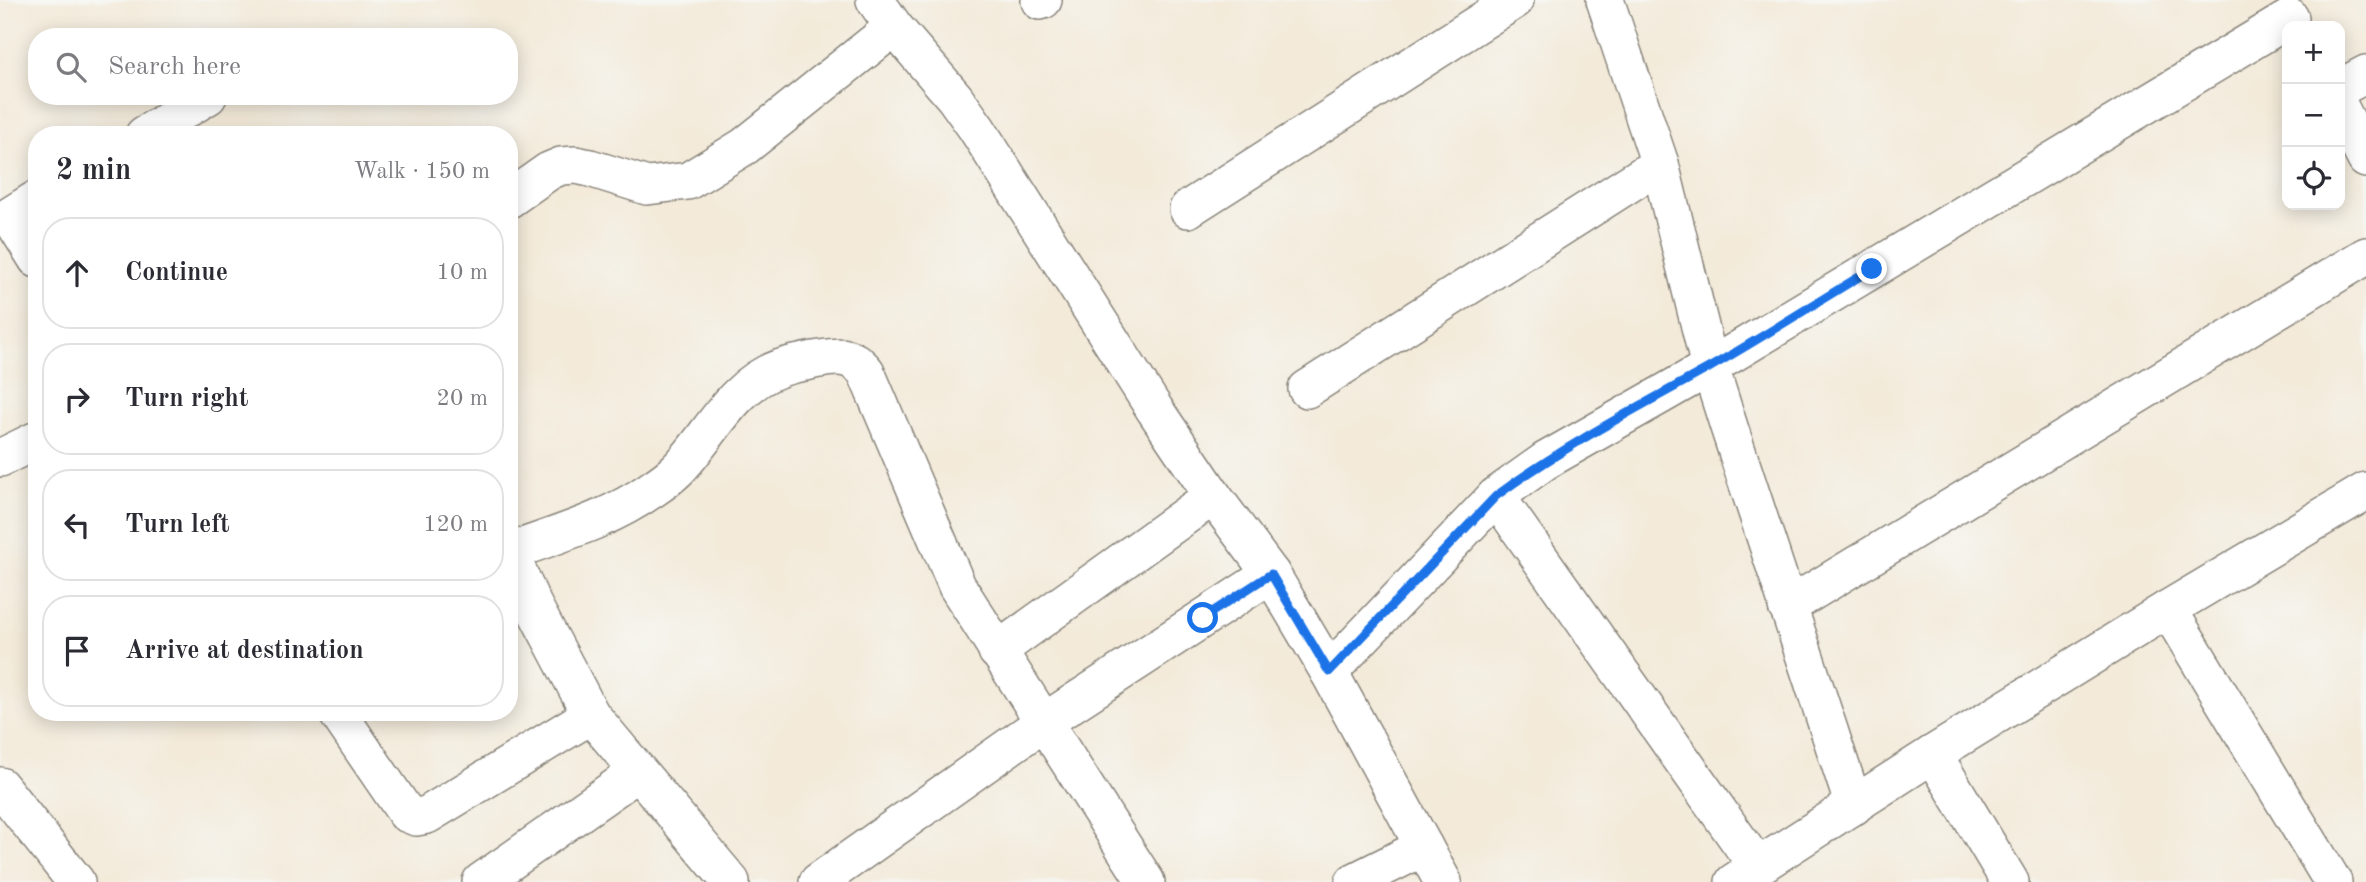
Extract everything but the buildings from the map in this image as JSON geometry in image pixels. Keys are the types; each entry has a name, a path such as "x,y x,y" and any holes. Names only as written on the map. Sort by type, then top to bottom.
{"street":[{"path":"1188,209 1515,0"},
{"path":"1605,0 1660,164 1710,367 1854,806"},
{"path":"518,192 550,171 561,166 576,165 647,186 688,181 745,146 884,13 955,97 1155,410 1213,496 1271,574 1329,672 1443,882"},
{"path":"1329,672 1496,496 1545,461 1710,367 2288,15"},
{"path":"2345,85 2366,74"},
{"path":"159,126 193,105"},
{"path":"2345,118 2366,159"},
{"path":"1307,389 1660,164"},
{"path":"15,204 28,236"},
{"path":"1787,607 2366,256"},
{"path":"518,549 618,512 650,491 676,471 738,395 778,368 842,355 858,362 866,372 957,586 1146,882"},
{"path":"0,458 28,444"},
{"path":"1496,496 1745,874 2168,609 2366,491"},
{"path":"997,651 1213,496"},
{"path":"518,572 591,715 731,882"},
{"path":"818,882 1044,722 1271,574"},
{"path":"2168,609 2333,882"},
{"path":"343,721 406,813 416,817 427,815 591,715"},
{"path":"1933,754 2010,882"},
{"path":"481,882 638,772"},
{"path":"0,786 76,882"},
{"path":"1354,882 1424,847"}],"route":[{"path":"1203,618 1271,574 1329,672 1496,496 1517,480 1872,269"}]}
